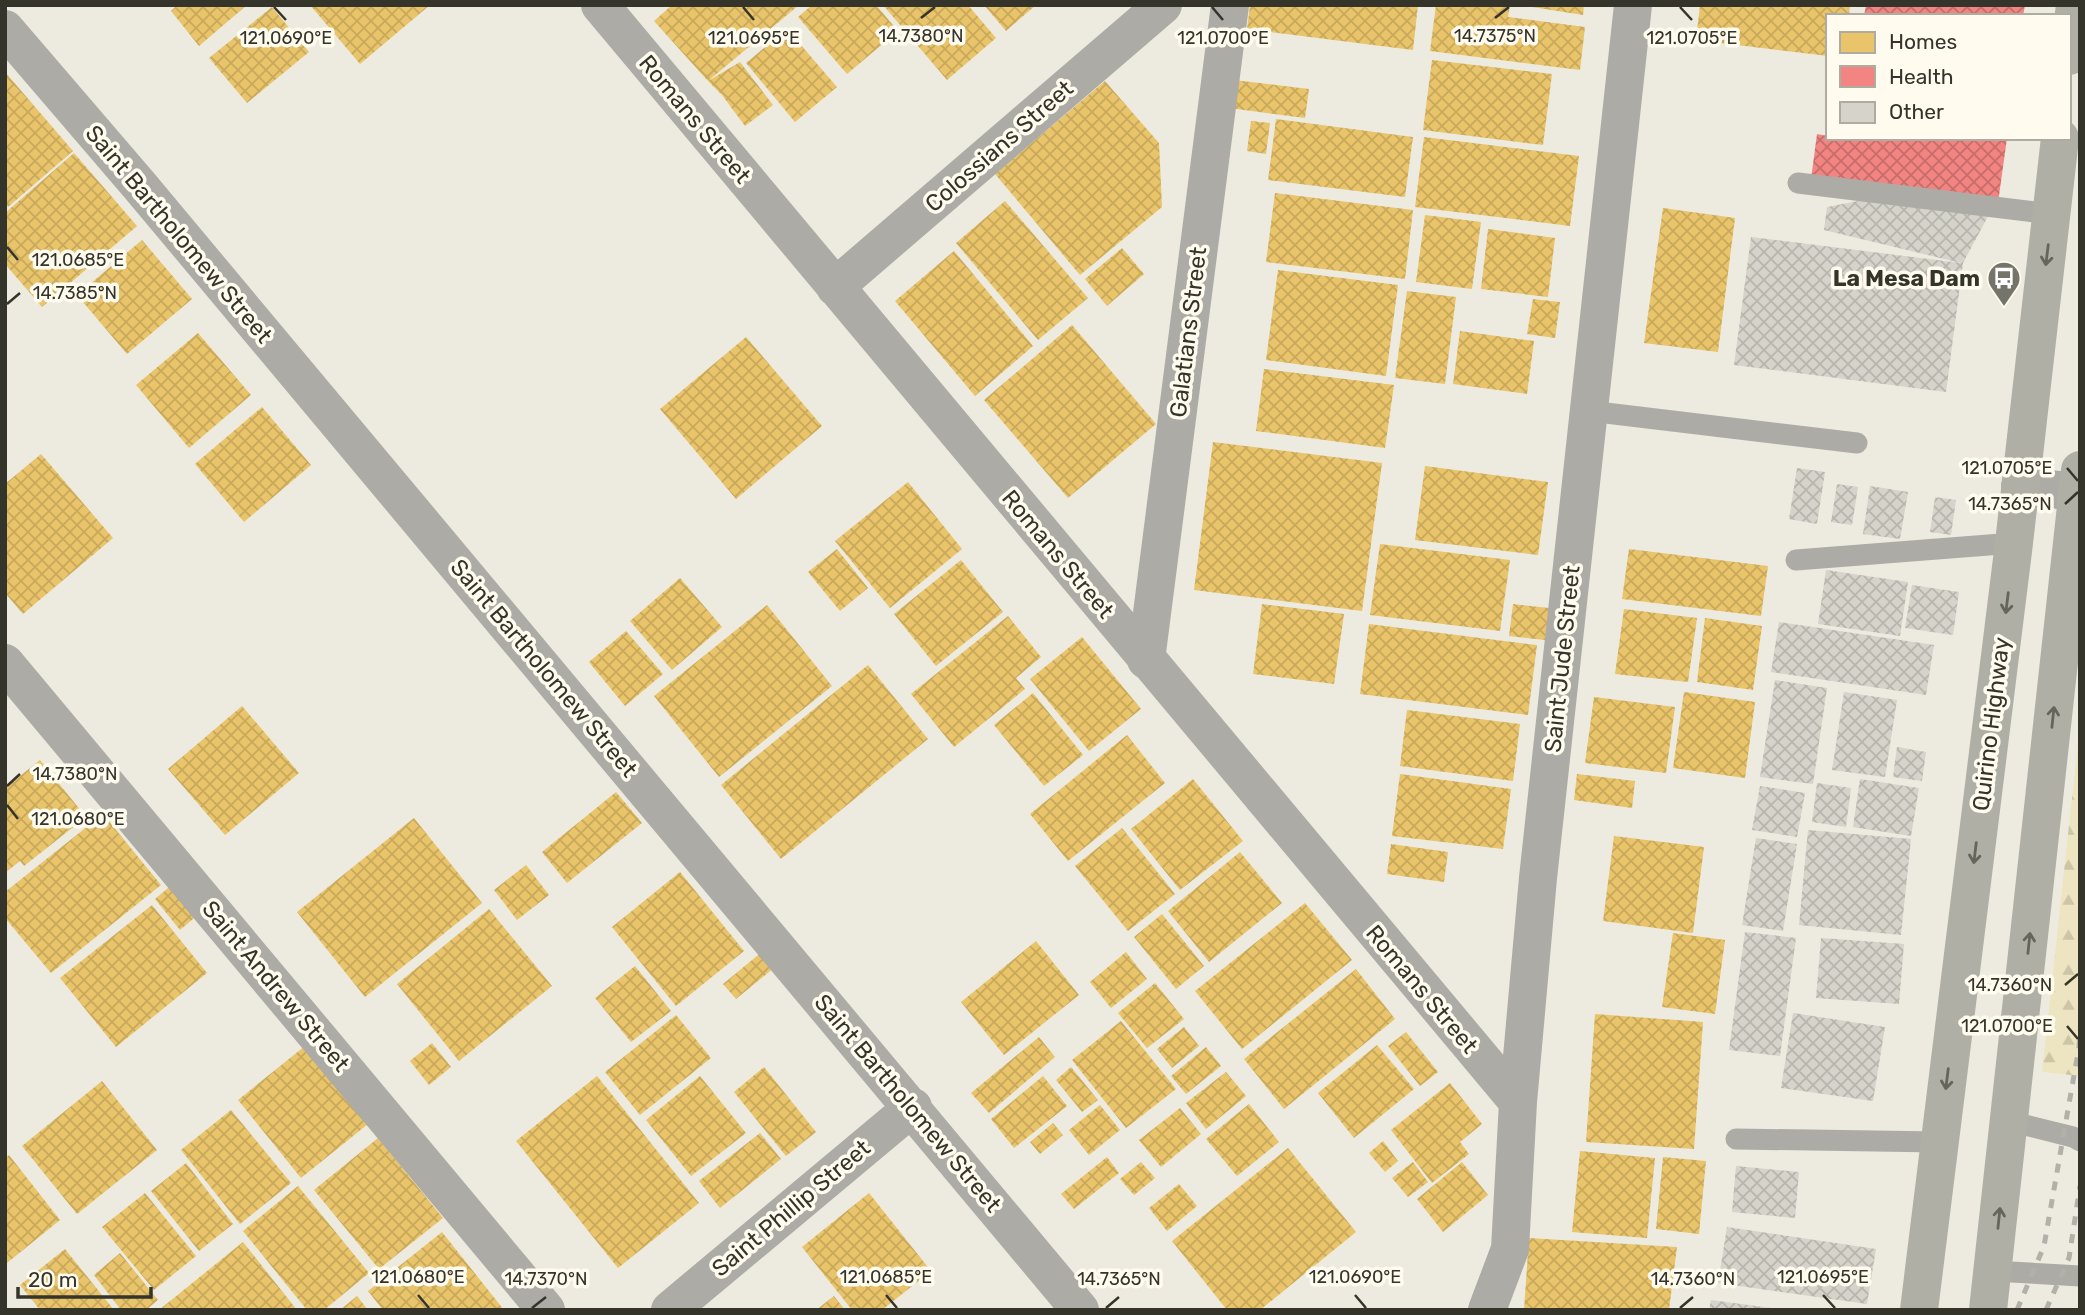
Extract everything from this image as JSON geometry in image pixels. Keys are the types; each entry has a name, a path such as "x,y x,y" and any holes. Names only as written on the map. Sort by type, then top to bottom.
{"main road":[{"path":"2071,39 2075,5"},
{"name":"Quirino Highway","path":"1919,1310 2014,543 2060,140"},
{"path":"1988,1310 2079,484"}],"street":[{"name":"Romans Street","path":"600,5 1518,1102"},
{"name":"Colossians Street","path":"835,287 1163,5"},
{"name":"Galatians Street","path":"1146,660 1230,5"},
{"name":"Saint Jude Street","path":"1487,1310 1510,1249 1518,1102 1539,864 1633,5"},
{"name":"Saint Bartholomew Street","path":"5,29 913,1107 1080,1310"},
{"path":"2020,486 2079,484"},
{"name":"Saint Andrew Street","path":"5,663 546,1310"},
{"name":"Saint Phillip Street","path":"670,1310 913,1107"}],"lane":[{"path":"1798,183 2051,214"},
{"path":"1589,411 1857,443"},
{"path":"1796,560 2014,543"},
{"path":"2009,1121 2080,1141"},
{"path":"1736,1139 1939,1142"},
{"path":"1993,1271 2080,1276"}],"green space":[{"path":"2080,725 2080,1076 2042,1072"}],"building: Homes":[{"path":"177,5 247,5 199,46 171,11"},
{"path":"310,5 430,5 360,64"},
{"path":"672,5 799,5 708,81 654,21"},
{"path":"812,5 876,5 898,31 847,74 798,17"},
{"path":"883,5 968,5 996,38 947,80"},
{"path":"984,5 1036,5 1006,31"},
{"path":"1250,5 1418,5 1413,50 1247,29"},
{"path":"1436,5 1510,5 1508,17 1585,27 1580,70 1430,51"},
{"path":"1519,5 1584,5 1583,15"},
{"path":"1700,5 1850,5 1849,14 1826,14 1826,56 1696,40"},
{"path":"272,7 309,52 247,103 209,58"},
{"path":"787,29 837,87 795,122 746,63"},
{"path":"1432,60 1552,74 1543,145 1423,130"},
{"path":"740,62 773,105 745,126 708,81"},
{"path":"5,72 73,151 8,207 5,203"},
{"path":"1234,80 1309,89 1305,118 1229,108"},
{"path":"1105,81 1159,143 1162,207 1080,275 995,174"},
{"path":"1276,119 1413,137 1405,197 1268,180"},
{"path":"1251,121 1270,123 1266,154 1247,151"},
{"path":"1424,137 1579,156 1570,226 1415,207"},
{"path":"74,153 137,226 42,307 5,264 5,213"},
{"path":"1275,193 1413,210 1405,279 1266,262"},
{"path":"1005,201 1088,298 1038,340 956,243"},
{"path":"1663,208 1735,218 1718,352 1644,343"},
{"path":"1425,215 1481,222 1472,289 1416,282"},
{"path":"1488,229 1555,238 1548,297 1481,289"},
{"path":"142,240 192,299 127,354 77,295"},
{"path":"1122,248 1144,274 1107,306 1085,279"},
{"path":"954,251 1033,346 975,396 895,301"},
{"path":"1278,270 1398,285 1386,376 1266,360"},
{"path":"1407,291 1456,297 1445,384 1395,378"},
{"path":"1533,299 1560,302 1555,338 1527,334"},
{"path":"1072,325 1156,424 1068,498 984,400"},
{"path":"1460,331 1534,341 1527,394 1453,384"},
{"path":"198,333 251,395 189,448 136,385"},
{"path":"746,337 822,426 736,499 660,409"},
{"path":"1264,369 1394,385 1385,448 1256,431"},
{"path":"262,407 311,465 244,522 195,464"},
{"path":"1213,442 1382,463 1362,611 1194,590"},
{"path":"41,454 113,538 23,614 5,593 5,484"},
{"path":"1425,466 1548,482 1538,555 1415,540"},
{"path":"908,482 962,549 890,608 835,541"},
{"path":"1380,544 1510,560 1500,631 1370,615"},
{"path":"837,549 868,588 840,611 808,572"},
{"path":"1629,549 1768,566 1761,616 1622,599"},
{"path":"961,560 1003,612 936,666 894,614"},
{"path":"680,578 722,627 672,670 630,621"},
{"path":"1262,604 1344,614 1334,684 1253,674"},
{"path":"1513,604 1549,608 1545,640 1509,636"},
{"path":"767,605 832,686 719,777 654,696"},
{"path":"1624,609 1697,618 1688,682 1615,674"},
{"path":"1008,616 1041,657 1016,678 1025,689 954,747 911,694"},
{"path":"1705,618 1762,626 1753,690 1697,682"},
{"path":"1369,624 1537,645 1528,715 1360,694"},
{"path":"626,631 663,674 625,706 589,662"},
{"path":"1082,637 1141,709 1089,751 1030,679"},
{"path":"868,665 928,739 781,859 721,785"},
{"path":"1684,692 1755,702 1745,778 1673,768"},
{"path":"1033,693 1083,755 1044,786 994,725"},
{"path":"1594,697 1675,707 1666,773 1585,763"},
{"path":"242,706 299,773 225,835 168,769"},
{"path":"1407,710 1520,724 1513,781 1400,766"},
{"path":"1127,735 1165,783 1068,861 1030,814"},
{"path":"40,760 86,817 24,866 20,861 5,873 5,788"},
{"path":"1400,774 1511,789 1503,849 1392,836"},
{"path":"1577,774 1635,781 1632,808 1574,800"},
{"path":"1193,779 1243,841 1180,890 1131,829"},
{"path":"616,792 642,823 567,883 542,852"},
{"path":"103,814 161,885 51,973 5,918 5,892"},
{"path":"414,818 482,903 365,997 297,912"},
{"path":"1122,828 1175,894 1128,931 1075,866"},
{"path":"1614,836 1704,847 1693,933 1603,921"},
{"path":"1391,844 1448,852 1444,882 1387,874"},
{"path":"1240,852 1282,903 1209,962 1168,911"},
{"path":"526,865 549,895 517,920 494,890"},
{"path":"680,872 744,951 676,1006 612,927"},
{"path":"174,883 199,914 180,930 155,899"},
{"path":"1305,903 1352,960 1242,1049 1195,991"},
{"path":"152,905 207,973 116,1047 60,978"},
{"path":"489,909 552,986 459,1061 397,984"},
{"path":"1162,914 1204,966 1176,989 1134,937"},
{"path":"1673,933 1725,940 1715,1014 1662,1007"},
{"path":"1036,941 1079,995 1004,1055 961,1002"},
{"path":"763,951 775,967 736,999 723,984"},
{"path":"1126,952 1147,979 1111,1008 1090,982"},
{"path":"635,966 671,1011 631,1042 595,998"},
{"path":"1356,969 1395,1019 1284,1109 1244,1059"},
{"path":"1155,983 1184,1019 1147,1048 1118,1013"},
{"path":"1595,1014 1703,1022 1694,1149 1586,1142"},
{"path":"676,1015 711,1058 640,1115 605,1072"},
{"path":"1121,1021 1176,1089 1126,1128 1072,1060"},
{"path":"1184,1027 1199,1046 1172,1068 1157,1049"},
{"path":"1406,1032 1438,1072 1420,1086 1388,1046"},
{"path":"1039,1037 1055,1057 989,1113 971,1093"},
{"path":"432,1043 451,1067 429,1085 410,1061"},
{"path":"1377,1045 1414,1089 1354,1138 1318,1093"},
{"path":"305,1046 368,1124 301,1178 238,1100"},
{"path":"1206,1047 1221,1066 1186,1094 1171,1076"},
{"path":"764,1067 816,1132 786,1156 734,1092"},
{"path":"1071,1067 1098,1100 1082,1112 1056,1080"},
{"path":"1226,1072 1246,1096 1206,1129 1186,1103"},
{"path":"597,1076 699,1203 618,1268 516,1141"},
{"path":"700,1076 746,1133 691,1176 646,1120"},
{"path":"1043,1076 1067,1106 1014,1148 991,1119"},
{"path":"102,1081 157,1150 77,1214 22,1146"},
{"path":"1450,1083 1482,1124 1460,1142 1469,1154 1432,1183 1391,1130"},
{"path":"1249,1104 1279,1142 1237,1176 1206,1139"},
{"path":"1100,1105 1120,1130 1089,1155 1069,1130"},
{"path":"1180,1108 1201,1134 1161,1167 1139,1140"},
{"path":"231,1110 291,1183 240,1224 181,1150"},
{"path":"1053,1123 1063,1135 1040,1154 1030,1142"},
{"path":"760,1133 781,1159 720,1208 699,1181"},
{"path":"378,1138 443,1218 379,1269 314,1190"},
{"path":"1383,1141 1398,1161 1385,1172 1369,1153"},
{"path":"1288,1148 1356,1232 1260,1310 1227,1310 1172,1241"},
{"path":"1580,1151 1655,1158 1647,1238 1572,1232"},
{"path":"9,1155 60,1220 7,1263 5,1159"},
{"path":"1107,1157 1119,1173 1074,1209 1061,1194"},
{"path":"1663,1157 1706,1161 1699,1234 1656,1229"},
{"path":"1141,1162 1155,1178 1134,1195 1120,1179"},
{"path":"1413,1162 1428,1182 1408,1197 1392,1178"},
{"path":"1462,1162 1488,1195 1443,1232 1417,1199"},
{"path":"186,1163 233,1224 199,1251 151,1191"},
{"path":"1179,1184 1197,1206 1167,1231 1149,1208"},
{"path":"298,1186 369,1273 324,1310 307,1310 243,1231"},
{"path":"145,1193 196,1256 154,1290 102,1227"},
{"path":"869,1193 931,1271 882,1310 852,1310 802,1247"},
{"path":"442,1232 504,1310 383,1310 368,1291"},
{"path":"1529,1238 1677,1247 1669,1310 1524,1310"},
{"path":"243,1242 297,1310 159,1310"},
{"path":"65,1249 114,1310 40,1310 20,1285"},
{"path":"120,1253 158,1300 146,1310 121,1310 94,1275"},
{"path":"357,1296 368,1310 340,1310"},
{"path":"834,1296 845,1310 816,1310"}],"building: Health":[{"path":"1866,5 2025,5 2023,14 1864,14"},
{"path":"1817,134 1826,136 1826,140 2007,140 1998,203 1811,179"}],"building: Other":[{"path":"1894,194 1993,207 1963,263 1946,392 1734,365 1751,237 1961,263 1824,230 1827,207"},
{"path":"1797,468 1825,472 1817,524 1789,519"},
{"path":"1837,484 1858,487 1852,525 1831,522"},
{"path":"1870,486 1908,492 1900,539 1863,534"},
{"path":"1935,497 1956,500 1951,535 1930,532"},
{"path":"1826,570 1908,582 1900,636 1818,624"},
{"path":"1912,585 1959,592 1953,635 1905,628"},
{"path":"1779,622 1934,645 1926,695 1771,672"},
{"path":"1775,680 1827,688 1813,784 1760,777"},
{"path":"1844,692 1897,700 1885,777 1832,770"},
{"path":"1897,747 1926,752 1922,781 1893,777"},
{"path":"1860,779 1919,788 1911,836 1853,827"},
{"path":"1817,783 1851,788 1846,827 1812,822"},
{"path":"1760,786 1805,793 1797,837 1752,830"},
{"path":"1808,830 1911,839 1901,935 1799,925"},
{"path":"1756,838 1797,844 1783,931 1742,925"},
{"path":"1745,932 1796,938 1780,1056 1729,1050"},
{"path":"1821,938 1904,944 1899,1004 1816,998"},
{"path":"1793,1013 1885,1027 1873,1101 1781,1088"},
{"path":"1736,1166 1799,1172 1795,1218 1732,1212"},
{"path":"1727,1227 1876,1249 1867,1304 1718,1283"},
{"path":"1711,1300 1771,1308 1771,1310 1709,1310"}],"railway":[{"path":"2017,1310 2044,1246 2080,1030"},
{"path":"2046,1310 2069,1258 2080,1186"}],"place":[{"name":"La Mesa Dam","path":"2004,308"}]}
